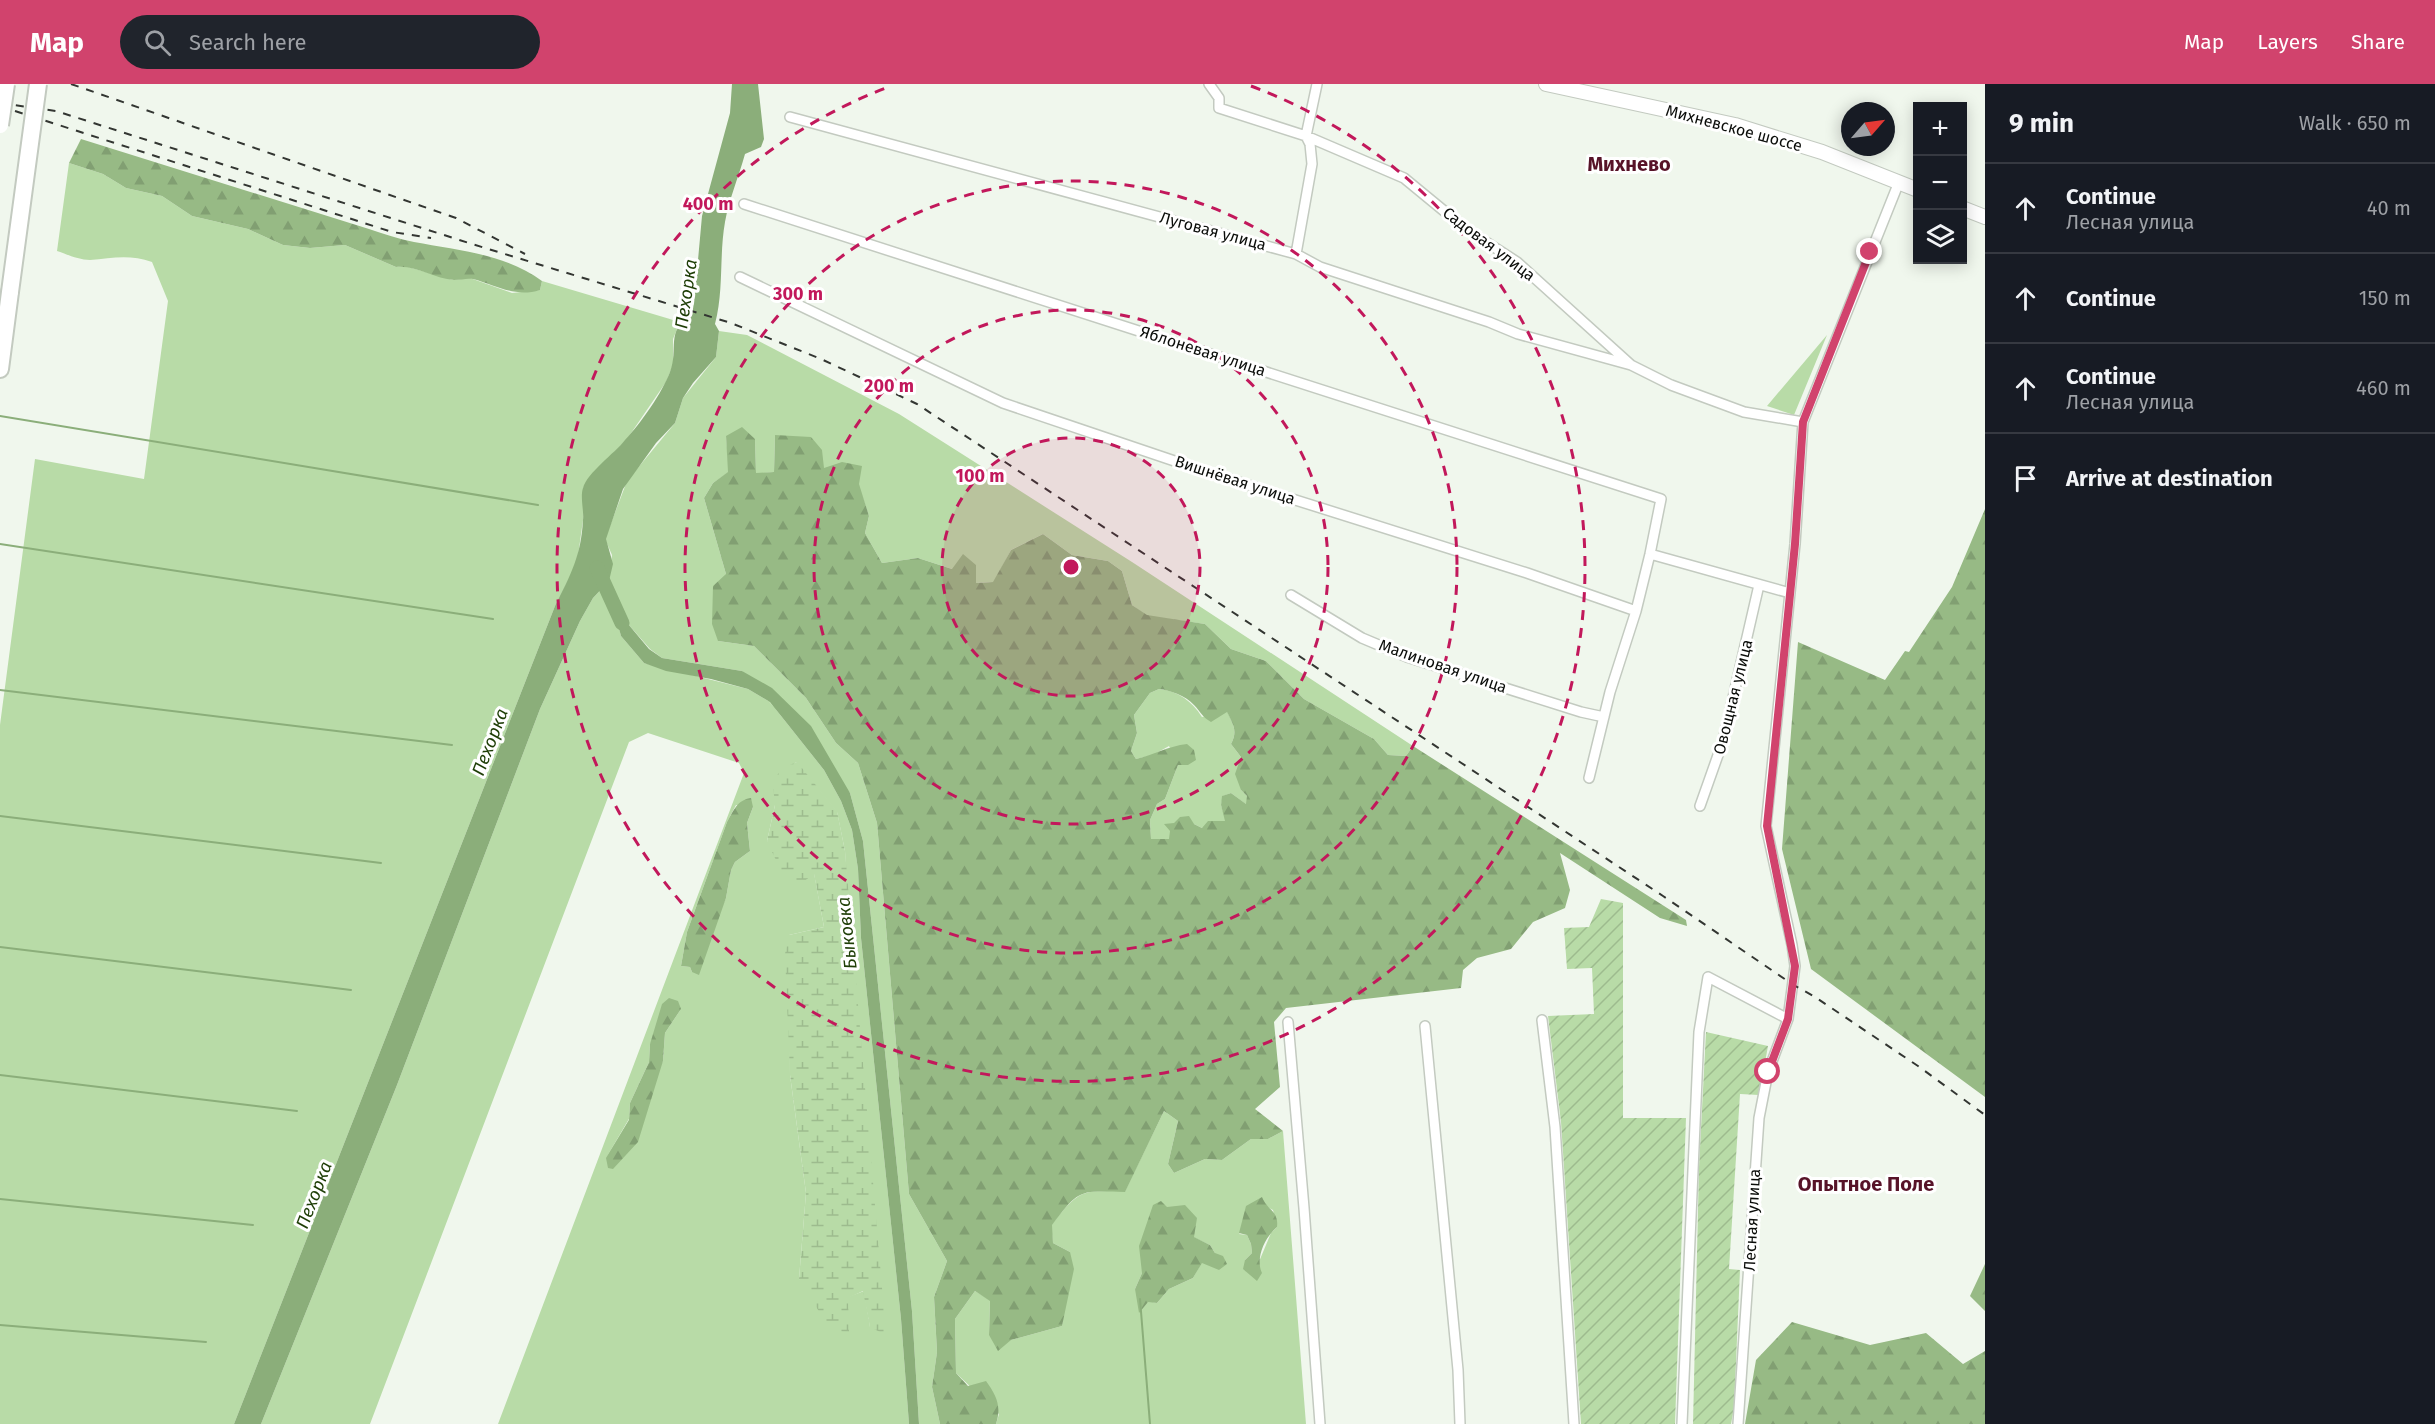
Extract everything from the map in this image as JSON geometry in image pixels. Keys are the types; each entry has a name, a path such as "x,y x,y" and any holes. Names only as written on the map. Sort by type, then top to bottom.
{"highway":[{"path":"0,125 6,84"},
{"path":"0,369 38,84"}],"street":[{"name":"Садовая улица","path":"1209,84 1220,98 1219,108 1306,136 1404,178 1466,228 1517,262 1631,365 1671,385 1744,412 1803,422"},
{"path":"1296,254 1312,164 1310,144 1306,136 1317,84"},
{"name":"Михневское шоссе","path":"1546,84 1736,125 1822,152 1913,188"},
{"name":"Луговая улица","path":"790,117 1296,254 1320,267 1489,322 1518,334 1631,365"},
{"path":"1589,778 1650,554 1790,593 1803,422 1899,182"},
{"name":"Яблоневая улица","path":"744,204 1661,499 1650,554"},
{"path":"1967,210 1985,217"},
{"name":"Вишнёвая улица","path":"740,277 1003,403 1214,474 1527,573 1636,611"},
{"name":"Овощная улица","path":"1700,807 1724,741 1759,585"},
{"name":"Лесная улица","path":"1738,1424 1759,1118 1768,1072 1788,1019 1795,966 1767,826 1790,593"},
{"name":"Малиновая улица","path":"1291,595 1362,638 1407,657 1581,712 1604,717"},
{"path":"1682,1424 1699,1032 1708,977 1788,1019"},
{"path":"1542,1020 1555,1127 1575,1424"},
{"path":"1288,1022 1320,1424"},
{"path":"1425,1026 1458,1370 1460,1424"}],"green space":[{"path":"81,139 397,238 497,259 528,272 542,281 540,290 514,292 473,279 447,279 411,268 396,267 345,245 310,248 283,245 248,229 192,216 162,196 126,188 103,174 69,163"},
{"path":"69,163 103,174 126,188 162,196 192,216 248,229 283,245 310,248 345,245 396,267 405,266 453,280 470,278 512,293 540,290 542,281 680,322 673,339 673,365 666,382 627,439 590,477 583,488 583,520 577,563 555,606 234,1424 0,1424 0,725 35,459 144,479 168,301 152,262 129,257 86,260 57,251"},
{"path":"719,331 747,335 899,414 1132,562 1413,746 1406,756 1388,755 1374,739 1304,699 1266,661 1231,649 1205,624 1147,616 1132,605 1122,571 1108,561 1072,555 1043,534 1011,550 994,582 976,583 952,569 918,558 882,563 865,533 869,516 858,484 823,468 775,435 774,472 756,474 755,439 726,436 729,472 713,483 704,498 726,574 718,641 754,646 806,698 836,743 858,763 877,823 909,1194 947,1261 934,1297 937,1352 932,1387 940,1424 919,1424 912,1311 863,841 850,793 775,708 824,770 841,801 852,830 858,869 861,938 901,1319 909,1424 498,1424 744,773 739,763 648,733 629,742 370,1424 261,1424 397,1085 540,709 580,621 593,598 609,581 612,555 605,539 627,481 675,423 683,398 716,357","holes":["614,608 650,649 662,658 742,671 769,701 748,689 644,663 621,636","796,762 837,812 845,851 870,1327 864,1291 848,1297 799,1279 806,1193 790,1075 789,935 824,927 814,873 767,841 775,805","736,805 753,807 747,823 750,851 735,862 731,870 726,898 692,972 690,967 681,966 687,932 727,822","681,1009 665,1033 663,1061 629,1119 630,1103 649,1062 650,1044"]},
{"path":"1827,335 1794,415 1767,406"},
{"path":"742,427 755,439 756,473 774,472 775,435 811,437 822,450 824,468 842,462 862,466 859,484 869,516 865,533 882,563 918,558 952,569 963,554 976,565 976,583 993,582 1011,550 1043,534 1072,555 1108,561 1122,571 1132,605 1147,615 1205,624 1231,649 1266,661 1304,699 1374,739 1388,755 1406,756 1413,746 1686,920 1687,926 1660,918 1560,853 1570,890 1565,908 1533,922 1511,949 1477,958 1463,970 1461,988 1286,1008 1274,1022 1280,1087 1255,1109 1283,1131 1268,1139 1251,1139 1222,1160 1205,1159 1174,1173 1168,1164 1178,1121 1164,1111 1125,1192 1082,1194 1069,1204 1052,1225 1053,1243 1070,1252 1074,1269 1062,1326 1011,1340 998,1351 989,1335 990,1301 975,1291 955,1319 956,1373 968,1386 986,1381 997,1401 998,1418 996,1424 940,1424 932,1387 937,1352 934,1297 947,1261 909,1194 877,823 858,763 836,743 806,698 754,646 718,641 712,624 713,586 726,574 704,498 713,483 728,472 726,436","holes":["1159,689 1187,699 1211,722 1227,712 1234,731 1231,744 1241,757 1235,774 1241,790 1247,796 1246,804 1231,793 1222,796 1221,805 1225,821 1208,821 1202,828 1194,824 1189,816 1180,817 1174,823 1164,824 1170,831 1169,839 1151,839 1150,820 1157,804 1165,799 1178,765 1188,765 1196,760 1194,750 1187,744 1136,759 1131,751 1137,733 1134,715 1150,693"]},
{"path":"1985,509 1985,1097 1811,969 1782,849 1798,642 1885,680 1905,651 1909,652 1952,587"},
{"path":"1159,689 1184,698 1202,717 1227,711 1234,731 1231,744 1241,757 1241,790 1247,796 1247,805 1231,793 1223,796 1221,805 1226,821 1202,828 1194,824 1170,831 1170,839 1151,839 1150,820 1157,804 1165,799 1178,765 1169,746 1153,755 1136,759 1131,751 1137,733 1134,715 1150,693"},
{"path":"797,762 837,811 845,851 886,1335 870,1327 863,1291 848,1298 849,1332 831,1331 799,1279 806,1193 790,1075 785,954 789,935 824,927 814,874 800,884 783,875 767,841 775,805 773,786 780,769"},
{"path":"751,798 753,807 747,823 750,851 735,862 731,870 726,898 699,975 692,972 690,967 681,966 687,932 727,822 739,803"},
{"path":"1601,899 1623,903 1623,1118 1686,1118 1675,1424 1581,1424 1561,1122 1548,1016 1594,1014 1592,968 1567,969 1564,928 1589,927"},
{"path":"669,998 678,1001 681,1009 665,1033 663,1061 638,1142 613,1169 608,1168 606,1158 629,1120 630,1103 649,1062 650,1044 662,1004"},
{"path":"1706,1032 1768,1046 1759,1095 1740,1094 1729,1269 1740,1270 1734,1408 1731,1424 1693,1424 1699,1167"},
{"path":"1164,1111 1178,1121 1168,1164 1174,1173 1205,1159 1222,1160 1251,1139 1268,1139 1283,1131 1306,1424 996,1424 999,1414 956,1373 955,1319 975,1291 990,1300 989,1335 1011,1340 1062,1326 1070,1252 1053,1243 1051,1225 1075,1198 1082,1194 1098,1191 1125,1191","holes":["1265,1206 1273,1210 1277,1227 1271,1233 1258,1264 1245,1260 1252,1253 1251,1244 1247,1235 1239,1234","1193,1237 1210,1245 1215,1253 1202,1262 1193,1278 1169,1289 1157,1303 1148,1301 1135,1289 1142,1273"]},
{"path":"1262,1197 1276,1217 1277,1227 1262,1248 1260,1267 1262,1273 1257,1281 1243,1269 1245,1260 1252,1253 1251,1244 1247,1235 1239,1233 1246,1206"},
{"path":"1161,1201 1167,1207 1185,1205 1197,1218 1194,1237 1210,1245 1215,1253 1223,1256 1227,1264 1219,1270 1202,1263 1193,1278 1169,1289 1157,1303 1148,1302 1139,1313 1135,1289 1142,1273 1139,1246 1153,1205"},
{"path":"1985,1264 1985,1311 1970,1296"},
{"path":"1792,1322 1870,1345 1926,1333 1963,1364 1985,1351 1985,1424 1745,1424 1756,1360"}],"shaded area":[{"path":"732,84 758,84 764,139 761,147 745,154 727,213 723,235 720,298 715,324 719,331 716,357 683,398 675,423 656,443 623,489 606,539 613,564 609,581 593,598 580,621 540,709 397,1085 261,1424 234,1424 555,606 574,564 582,533 583,488 590,476 644,417 670,372 675,334 683,321 691,315 694,304 702,216 730,113"},
{"path":"613,606 649,649 662,658 742,671 772,688 811,726 850,793 863,841 912,1311 919,1424 909,1424 901,1319 861,938 858,869 852,830 841,801 824,770 770,702 748,689 711,679 666,671 644,663 621,636"}],"waterway":[{"path":"0,416 538,505"},
{"path":"0,544 493,619"},
{"name":"Быковка","path":"597,568 622,623"},
{"path":"0,690 452,745"},
{"path":"0,816 381,863"},
{"path":"0,947 351,990"},
{"path":"0,1075 297,1111"},
{"path":"0,1199 253,1225"},
{"path":"1140,1299 1150,1424"},
{"path":"0,1325 206,1342"}],"railway":[{"path":"71,84 456,218 525,254"},
{"path":"0,103 56,111 472,244 731,323 821,359 917,404 1663,896 1792,984 1815,997 1918,1066 1985,1115"},
{"path":"15,111 392,232 431,238"}],"district":[{"name":"Михнево","path":"1629,164"},
{"name":"Опытное Поле","path":"1866,1184"}],"route":[{"path":"1768,1072 1788,1019 1795,966 1767,826 1795,544 1803,422 1870,252"}],"water label":[{"name":"Пехорка","path":"686,294"},
{"name":"Пехорка","path":"490,742"},
{"name":"Пехорка","path":"314,1195"}]}
